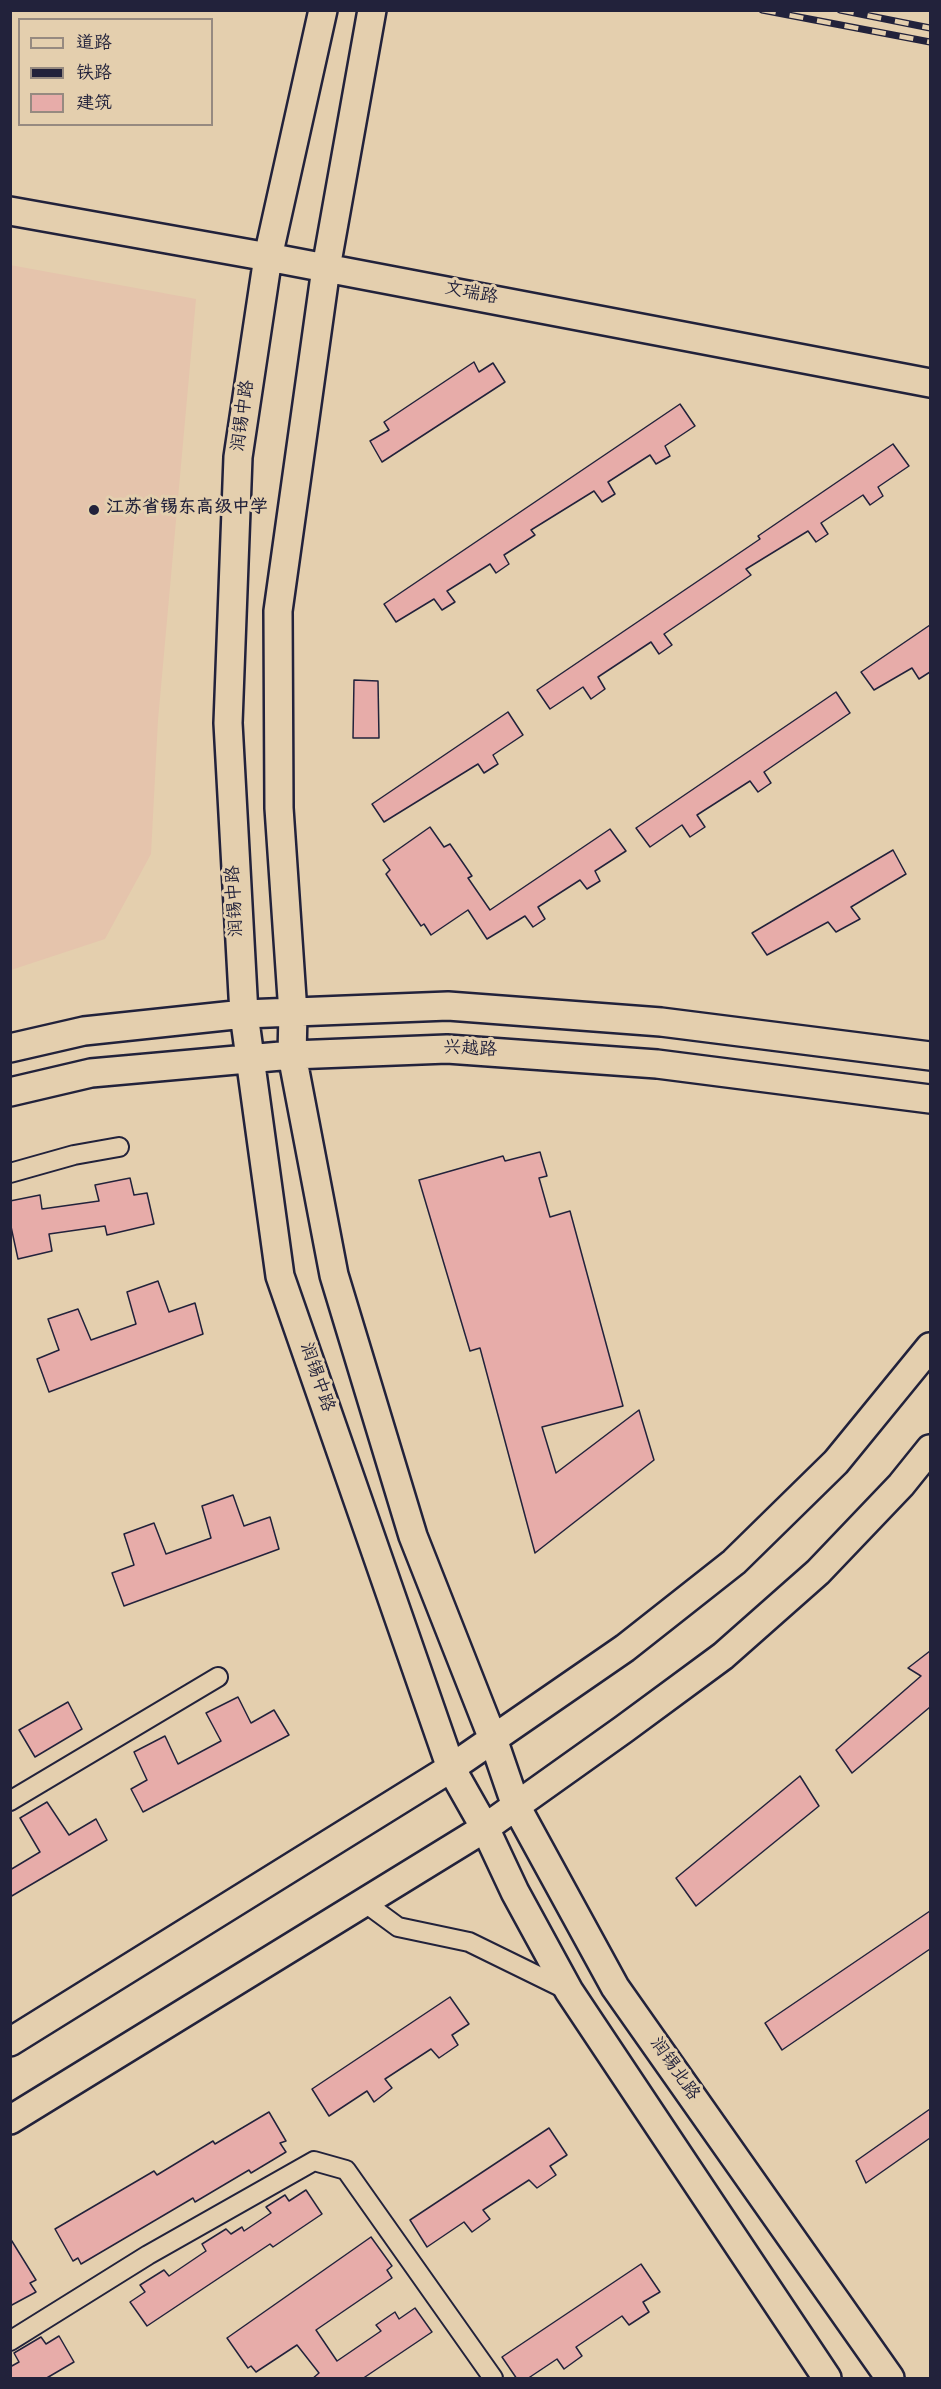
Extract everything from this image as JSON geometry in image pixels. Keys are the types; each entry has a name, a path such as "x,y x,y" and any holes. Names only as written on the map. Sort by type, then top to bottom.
{"main road":[{"name":"润锡中路","path":"323,10 268,257 238,457 228,723 243,1014 280,1276 451,1768"},
{"path":"372,10 326,268 278,611 279,808 293,1012 292,1055 334,1275 413,1536 492,1739"},
{"name":"文瑞路","path":"10,211 268,257 930,383"},
{"path":"10,1048 84,1031 243,1014 460,1007 661,1022 930,1056"},
{"name":"兴越路","path":"10,1092 91,1073 292,1055 447,1049 657,1064 930,1099"},
{"path":"10,2042 451,1768 625,1648 734,1562 836,1462 930,1347"},
{"path":"10,2120 485,1828 723,1656 818,1572 901,1485 930,1449"},
{"name":"润锡北路","path":"492,1739 516,1806 615,1987 890,2379"},
{"path":"451,1768 485,1828 515,1892 569,1992 827,2379"}],"street":[{"path":"10,1173 74,1155 119,1147"},
{"path":"10,1801 218,1677"},
{"path":"364,1902 398,1927 469,1942 569,1992"},
{"path":"10,2341 148,2255 314,2161 346,2170 493,2379"}],"shaded area":[{"name":"江苏省锡东高级中学","path":"10,265 196,299 158,720 151,854 105,939 11,970"}],"building":[{"path":"474,362 479,372 493,363 505,382 382,462 370,441 389,430 384,422"},
{"path":"680,404 695,426 665,446 670,456 656,464 650,455 608,482 615,494 602,502 594,491 531,530 535,535 504,555 509,564 496,573 490,564 447,591 455,602 442,610 434,599 396,622 384,604"},
{"path":"893,444 909,466 878,487 883,496 870,505 863,495 821,523 828,534 816,542 808,531 746,569 751,575 664,634 672,645 659,654 651,642 598,677 605,689 591,699 583,687 550,709 537,690 760,539 758,536"},
{"path":"930,625 930,672 919,679 912,668 874,690 861,672"},
{"path":"354,680 378,681 379,738 353,738"},
{"path":"836,692 850,713 764,772 771,783 758,792 750,781 697,815 705,827 690,837 682,825 650,847 636,828"},
{"path":"508,712 523,735 493,755 498,764 484,773 478,764 384,822 372,804"},
{"path":"430,827 444,847 450,844 472,876 468,878 490,910 610,829 626,851 595,871 600,881 587,889 580,880 538,907 545,919 533,927 525,916 487,939 468,910 431,935 424,924 421,926 386,874 390,870 383,860"},
{"path":"893,850 906,874 851,907 860,919 836,932 828,922 767,955 752,933"},
{"path":"540,1152 547,1176 539,1178 550,1217 570,1211 623,1406 542,1427 556,1473 639,1410 654,1460 535,1553 480,1348 470,1351 419,1180 503,1156 505,1161"},
{"path":"130,1178 134,1195 147,1193 154,1224 107,1235 105,1226 49,1234 52,1251 18,1259 10,1222 10,1201 40,1195 42,1209 99,1201 95,1185"},
{"path":"158,1281 169,1312 195,1303 203,1334 49,1392 37,1359 59,1350 48,1319 78,1309 91,1340 136,1324 127,1292"},
{"path":"233,1495 244,1526 270,1517 279,1549 124,1606 112,1573 134,1565 124,1534 154,1523 166,1554 211,1538 202,1506"},
{"path":"930,1651 930,1707 852,1773 836,1750 921,1676 908,1668"},
{"path":"238,1697 251,1723 274,1710 289,1735 143,1812 131,1789 147,1780 134,1752 165,1736 178,1764 221,1741 206,1713"},
{"path":"68,1702 82,1729 35,1757 19,1730"},
{"path":"800,1776 819,1806 696,1906 676,1878"},
{"path":"47,1802 69,1835 96,1819 107,1840 10,1897 10,1870 40,1852 20,1818"},
{"path":"930,1911 930,1949 782,2050 765,2023"},
{"path":"450,1997 469,2024 452,2035 458,2045 439,2058 431,2049 385,2079 392,2088 374,2102 367,2091 329,2116 312,2089"},
{"path":"930,2109 930,2138 866,2183 856,2161"},
{"path":"269,2112 286,2141 280,2143 286,2152 251,2173 249,2170 195,2202 193,2198 81,2264 78,2258 73,2261 55,2229 154,2171 157,2175 213,2141 215,2144"},
{"path":"549,2128 567,2155 550,2166 556,2175 537,2188 529,2180 483,2210 490,2219 472,2232 464,2222 427,2247 410,2220"},
{"path":"306,2190 322,2214 273,2247 270,2244 147,2326 130,2302 145,2292 140,2285 164,2270 169,2276 206,2251 202,2244 226,2229 231,2234 242,2227 244,2231 271,2213 266,2207 285,2195 289,2201"},
{"path":"371,2237 392,2266 387,2270 392,2278 316,2330 337,2361 381,2331 376,2325 395,2312 399,2319 415,2308 432,2332 362,2379 312,2379 319,2373 297,2345 256,2372 251,2366 248,2368 227,2338"},
{"path":"10,2238 36,2280 30,2283 36,2292 10,2306"},
{"path":"641,2264 660,2292 643,2302 649,2312 629,2325 622,2316 576,2347 582,2356 564,2369 557,2359 527,2379 517,2379 502,2357"},
{"path":"59,2336 74,2362 45,2379 10,2379 10,2367 19,2362 14,2353 41,2337 46,2344"}],"railway":[{"path":"762,10 930,42"},
{"path":"840,10 930,28"}],"place":[{"name":"江苏省锡东高级中学","path":"94,510"}]}
